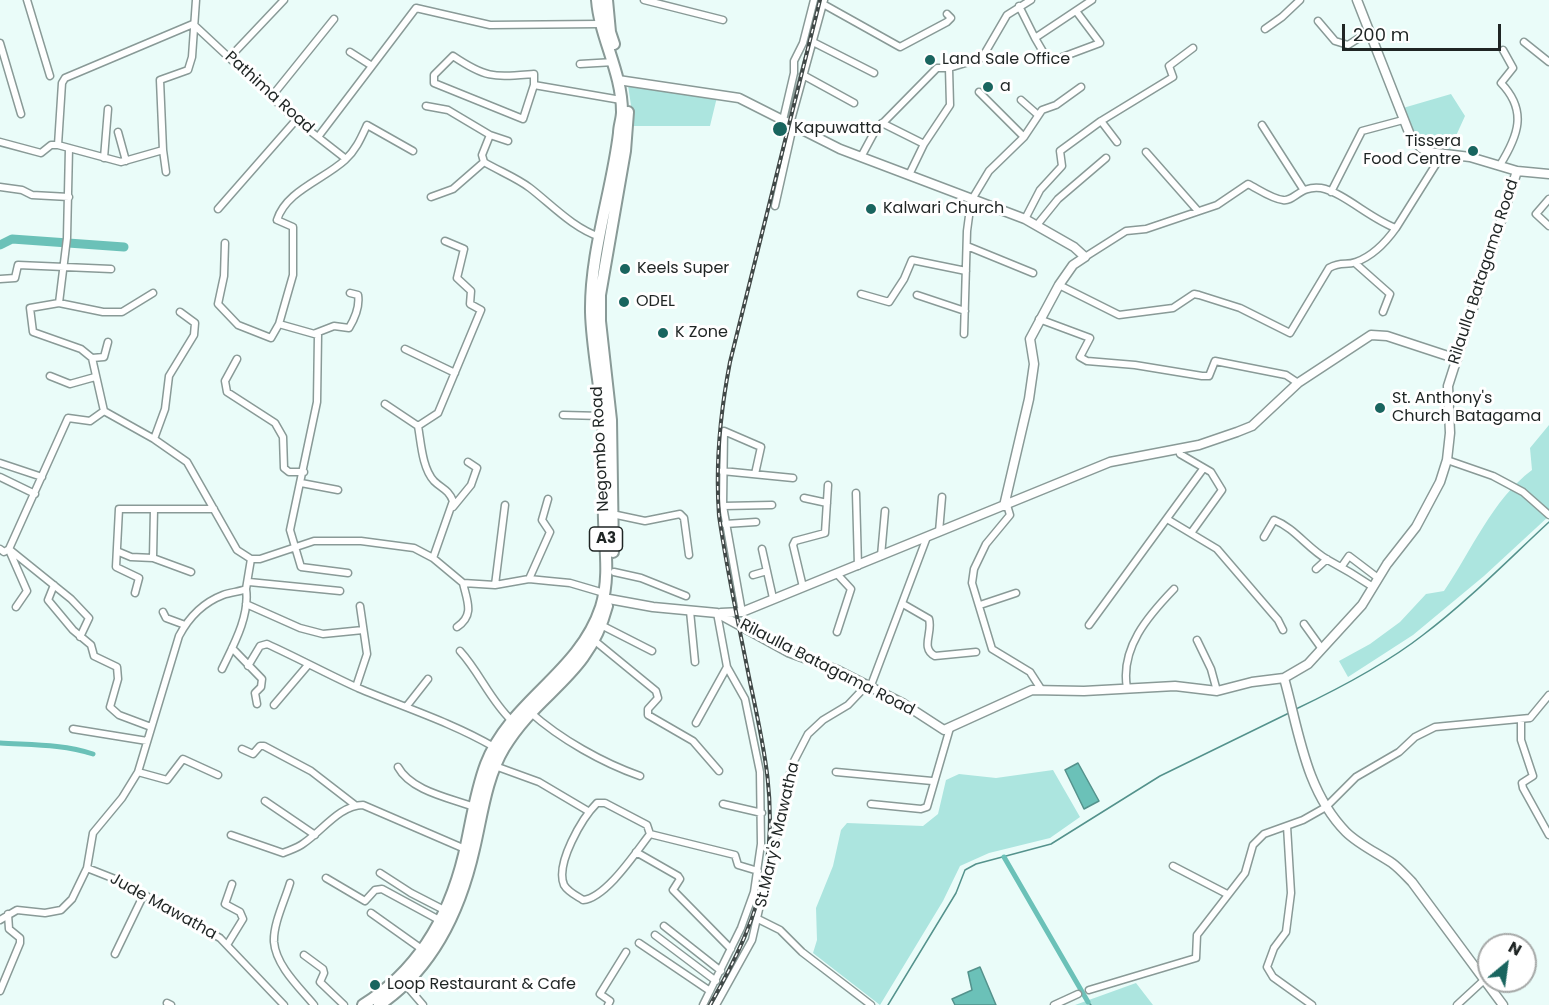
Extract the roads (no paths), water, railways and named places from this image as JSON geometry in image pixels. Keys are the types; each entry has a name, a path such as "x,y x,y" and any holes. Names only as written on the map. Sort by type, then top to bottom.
{"highway":[{"name":"Negombo Road","path":"363,1005 393,983 423,950 444,916 465,849 482,776 494,747 512,721 561,673 576,654 607,596 602,416 591,314 592,282 622,113 622,80 599,24 597,0"},
{"name":"Negombo Road","path":"380,1005 405,984 428,958 459,904 495,766 513,734 530,712 569,678 595,641 614,572 611,420 600,321 600,295 625,151 628,112 610,32 607,0"}],"street":[{"path":"27,0 50,76"},
{"path":"166,172 159,80 188,70 192,57 196,0"},
{"path":"230,57 284,0"},
{"path":"413,0 416,8"},
{"path":"644,0 723,20"},
{"path":"775,206 789,123 794,61 803,43 814,0"},
{"path":"861,157 875,131 937,68 949,68 982,58 1007,15 1030,0"},
{"path":"1035,38 1092,0"},
{"path":"1265,29 1300,0"},
{"path":"1357,0 1403,120 1410,135 1421,148 1500,165 1517,171 1549,174"},
{"path":"789,123 823,2 900,47 947,22 951,18 947,14"},
{"path":"1019,6 1049,62 1100,43 1076,11"},
{"path":"416,8 490,25 599,24"},
{"path":"318,137 416,8"},
{"path":"272,96 334,19"},
{"path":"1318,21 1335,41 1348,45 1370,31"},
{"path":"58,145 62,83 65,78 193,24"},
{"name":"Pathima Road","path":"193,24 296,120 346,159"},
{"path":"0,42 21,114"},
{"path":"813,42 874,73"},
{"path":"1524,42 1549,62"},
{"path":"1025,219 1040,190 1062,166 1060,151 1101,121 1173,77 1169,66 1193,48"},
{"path":"1500,165 1514,144 1518,126 1517,109 1501,83 1513,68 1503,50"},
{"path":"350,52 372,66"},
{"path":"453,56 476,71 495,77 534,74 534,85 524,119 434,83 434,75 453,56"},
{"path":"580,64 614,62"},
{"path":"909,175 924,144 950,105 949,68"},
{"path":"803,75 854,103"},
{"path":"622,80 739,98 861,157 971,201 1025,219 1074,247 1085,257"},
{"path":"534,85 621,100"},
{"path":"964,334 971,201 989,171 1024,137 1042,110 1056,105 1081,87"},
{"path":"979,92 1024,137"},
{"path":"1021,100 1038,116"},
{"path":"426,106 448,110 490,135 508,141"},
{"path":"104,158 108,109"},
{"path":"218,209 296,120"},
{"path":"1331,192 1362,131 1403,120"},
{"path":"1101,121 1117,142"},
{"path":"882,123 924,144"},
{"path":"225,243 224,276 218,304 238,324 271,338 279,324 293,275 295,235 293,227 279,222 277,218 283,204 346,159 359,143 367,125 413,151"},
{"path":"1262,125 1303,189"},
{"path":"118,132 126,161"},
{"path":"490,135 482,155 484,162 531,189 537,197 583,230 601,237"},
{"path":"0,142 41,153 51,145 58,145 121,162 163,150"},
{"path":"59,303 67,238 69,148"},
{"path":"1146,153 1198,211"},
{"path":"1059,285 1119,315 1173,308 1194,294 1200,295 1240,308 1290,333 1329,268 1340,262 1355,263 1384,245 1443,153"},
{"path":"1037,225 1058,199 1106,158"},
{"path":"431,197 453,189 484,162"},
{"name":"Rilaulla Batagama Road","path":"607,596 653,608 717,613 788,652 837,670 904,704 940,728 950,728 1023,694 1041,689 1084,691 1175,686 1217,691 1252,682 1284,678 1308,664 1351,618 1416,527 1440,482 1447,460 1450,433 1448,386 1517,171"},
{"path":"1041,689 1030,672 992,650 972,583 974,569 986,544 1010,515 1006,505 1029,399 1034,364 1030,339 1039,319 1073,265 1126,231 1146,229 1217,205 1248,184 1283,201 1292,198 1303,189 1322,188 1381,223 1396,228"},
{"path":"0,187 22,190 32,195 69,196"},
{"path":"1549,199 1536,214 1537,218 1549,226"},
{"path":"418,426 438,413 481,310 470,304 471,291 457,278 464,249 445,241"},
{"path":"967,246 1033,273"},
{"path":"861,294 889,302 912,260 966,271"},
{"path":"1355,263 1390,294 1383,312"},
{"path":"0,279 15,278 18,265 111,269"},
{"path":"153,292 122,312 103,312 59,303 30,308 31,328 33,332 81,349 92,358 104,411 154,439 187,462 231,543 250,559 271,556 325,539 361,542 414,548 432,558 464,583 495,585 529,579 570,584 607,596"},
{"path":"279,324 316,333 334,326 349,328 356,315 359,298 350,293"},
{"path":"918,295 965,311"},
{"path":"154,439 165,409 168,376 194,335 195,323 180,312"},
{"path":"1039,319 1090,338 1080,357 1087,361 1135,365 1209,376 1215,361 1286,375 1298,383"},
{"path":"316,333 317,402 290,530 301,567 348,573"},
{"path":"703,1005 731,949 754,892 758,871 762,813 760,772 745,699 728,667 717,613 742,612 773,598 838,575 1110,462 1179,450 1252,426 1298,383 1371,335 1387,336 1457,359"},
{"path":"92,358 104,357 108,342"},
{"path":"405,349 455,373"},
{"path":"237,359 225,381 227,392 275,423 283,437 284,468 289,472 304,472"},
{"path":"50,376 70,384 95,377"},
{"path":"385,404 418,426 424,460 434,480 449,492 453,507"},
{"path":"0,549 4,552 9,549 68,418 90,421 104,411"},
{"path":"563,415 602,416"},
{"path":"742,612 724,524 722,471 724,431 727,430 761,447 755,474"},
{"path":"1179,450 1180,454 1211,472 1222,490 1191,534"},
{"path":"1447,460 1493,476 1523,492 1549,515"},
{"path":"432,558 453,507 471,485 477,468 468,462"},
{"path":"0,463 42,477"},
{"path":"1089,625 1203,469"},
{"path":"722,471 793,478"},
{"path":"0,477 35,494"},
{"path":"301,483 338,489"},
{"path":"803,587 793,545 795,541 825,533 828,485"},
{"path":"856,493 858,566"},
{"path":"939,532 942,497"},
{"path":"804,498 827,503"},
{"path":"529,579 550,532 542,520 548,499"},
{"path":"495,585 505,505"},
{"path":"723,506 772,505"},
{"path":"153,558 154,508"},
{"path":"135,593 139,578 116,567 119,552 119,509 214,509"},
{"path":"881,556 885,511"},
{"path":"612,514 645,520 680,514 684,518 689,555"},
{"path":"1167,519 1217,549 1278,620 1283,630"},
{"path":"1264,537 1274,520 1283,523 1327,559 1375,583"},
{"path":"724,524 756,522"},
{"path":"868,687 903,604 927,537"},
{"path":"9,549 54,585 89,618 81,637"},
{"path":"9,549 27,591 16,607"},
{"path":"762,549 773,598"},
{"path":"119,552 131,557 153,558 191,572"},
{"path":"1342,566 1349,556 1375,583"},
{"path":"222,669 232,648 246,604 250,559"},
{"path":"1316,569 1327,559"},
{"path":"753,575 767,571"},
{"path":"614,572 641,578 686,596"},
{"path":"837,632 851,589 838,575"},
{"path":"249,582 340,591"},
{"path":"457,627 467,618 470,611 464,583"},
{"path":"54,585 48,600 91,645 94,656 117,667 118,679 110,707 119,715 151,727"},
{"path":"0,920 17,910 45,913 61,910 72,899 87,868 93,833 122,798 138,772 185,625 194,613 210,602 246,589"},
{"path":"1127,688 1125,677 1131,647 1157,607 1174,589"},
{"path":"980,604 1016,593"},
{"path":"246,604 300,628 323,634 363,630"},
{"path":"903,604 929,619 927,648 930,653 935,656 976,652"},
{"path":"356,687 367,660 360,606"},
{"path":"690,610 694,662"},
{"path":"163,612 166,618 185,625"},
{"path":"1304,624 1323,649"},
{"path":"601,625 652,651"},
{"path":"1197,640 1211,669 1217,691"},
{"path":"595,641 656,691 658,698 648,709 648,714 693,741 719,771"},
{"path":"248,666 263,644 356,687 471,734 494,747"},
{"path":"232,648 262,679 261,687 255,693 257,704"},
{"path":"460,651 475,667 489,693 512,721"},
{"path":"274,705 308,665"},
{"path":"696,723 728,667"},
{"path":"1284,678 1314,787 1326,807 1347,833 1395,865 1412,882 1477,973"},
{"path":"406,707 428,679"},
{"name":"St.Mary's Mawatha","path":"716,1005 752,940 792,765 808,734 823,720 848,705 868,687"},
{"path":"1089,990 1196,958 1197,934 1245,873 1253,845 1264,834 1287,826 1326,807 1356,777 1399,752 1415,737 1435,727 1460,723 1521,721 1530,718 1549,696"},
{"path":"530,712 593,755 613,766 640,776"},
{"path":"1521,721 1521,740 1533,776 1522,783 1523,788 1549,835"},
{"path":"871,804 921,809 929,802 932,781 950,728"},
{"path":"73,729 147,741"},
{"path":"242,749 253,754 260,746 264,746 311,771 355,805 381,812 465,849"},
{"path":"138,772 167,780 183,759 218,775"},
{"path":"495,766 539,782 588,811"},
{"path":"398,767 403,777 417,785 474,807"},
{"path":"836,772 932,781"},
{"path":"265,801 315,835"},
{"path":"597,803 605,803 647,825 650,834 605,888 589,900 583,900 568,890 562,873 567,853 588,811 597,803"},
{"path":"723,804 762,813"},
{"path":"231,835 283,853 302,846 342,812 355,805"},
{"path":"1287,826 1291,893 1286,932 1274,948 1267,967 1273,977 1312,1005"},
{"path":"650,834 735,855 738,865 758,871"},
{"path":"636,852 678,876 680,879 673,890 731,949"},
{"path":"1173,866 1227,894"},
{"name":"Jude Mawatha","path":"87,868 144,894 220,938 284,1005"},
{"path":"380,873 444,916"},
{"path":"326,878 365,901 375,890 382,889 444,916"},
{"path":"290,883 274,942 286,969 314,1005"},
{"path":"227,945 243,919 240,912 225,904 232,884"},
{"path":"115,954 144,894"},
{"path":"371,913 423,950"},
{"path":"0,991 20,943 20,938 9,929 8,914"},
{"path":"758,919 780,930 802,952 871,1005"},
{"path":"664,926 721,971"},
{"path":"656,934 716,981"},
{"path":"639,943 710,992"},
{"path":"608,1005 610,1001 600,994 626,952"},
{"path":"304,955 323,969 324,973 320,982 344,1005"},
{"path":"405,984 423,1005"},
{"path":"1457,1005 1477,987"},
{"path":"1493,993 1503,1005"},
{"path":"1053,1005 1078,994"},
{"path":"1299,1005 1303,997"}],"waterway":[{"path":"0,245 12,239 124,247"},
{"path":"1296,709 1361,675 1409,646 1472,594 1549,522"},
{"path":"888,1005 956,893 965,870 976,864 1051,844 1160,776 1289,713"},
{"path":"0,743 59,747 93,754"},
{"path":"1004,857 1088,1002"},
{"path":"1088,1002 1091,1005"}],"railway":[{"path":"710,1005 736,955 757,903 766,866 770,819 764,750 729,578 719,516 718,458 721,420 730,362 820,0"}],"place":[{"name":"Land Sale Office","path":"930,60"},
{"name":"a","path":"988,87"},
{"name":"Kapuwatta","path":"780,129"},
{"name":"Tissera Food Centre","path":"1473,151"},
{"name":"Kalwari Church","path":"871,209"},
{"name":"Keels Super","path":"625,269"},
{"name":"ODEL","path":"624,302"},
{"name":"K Zone","path":"663,333"},
{"name":"St. Anthony's Church Batagama","path":"1380,408"},
{"name":"Loop Restaurant & Cafe","path":"375,985"}]}
